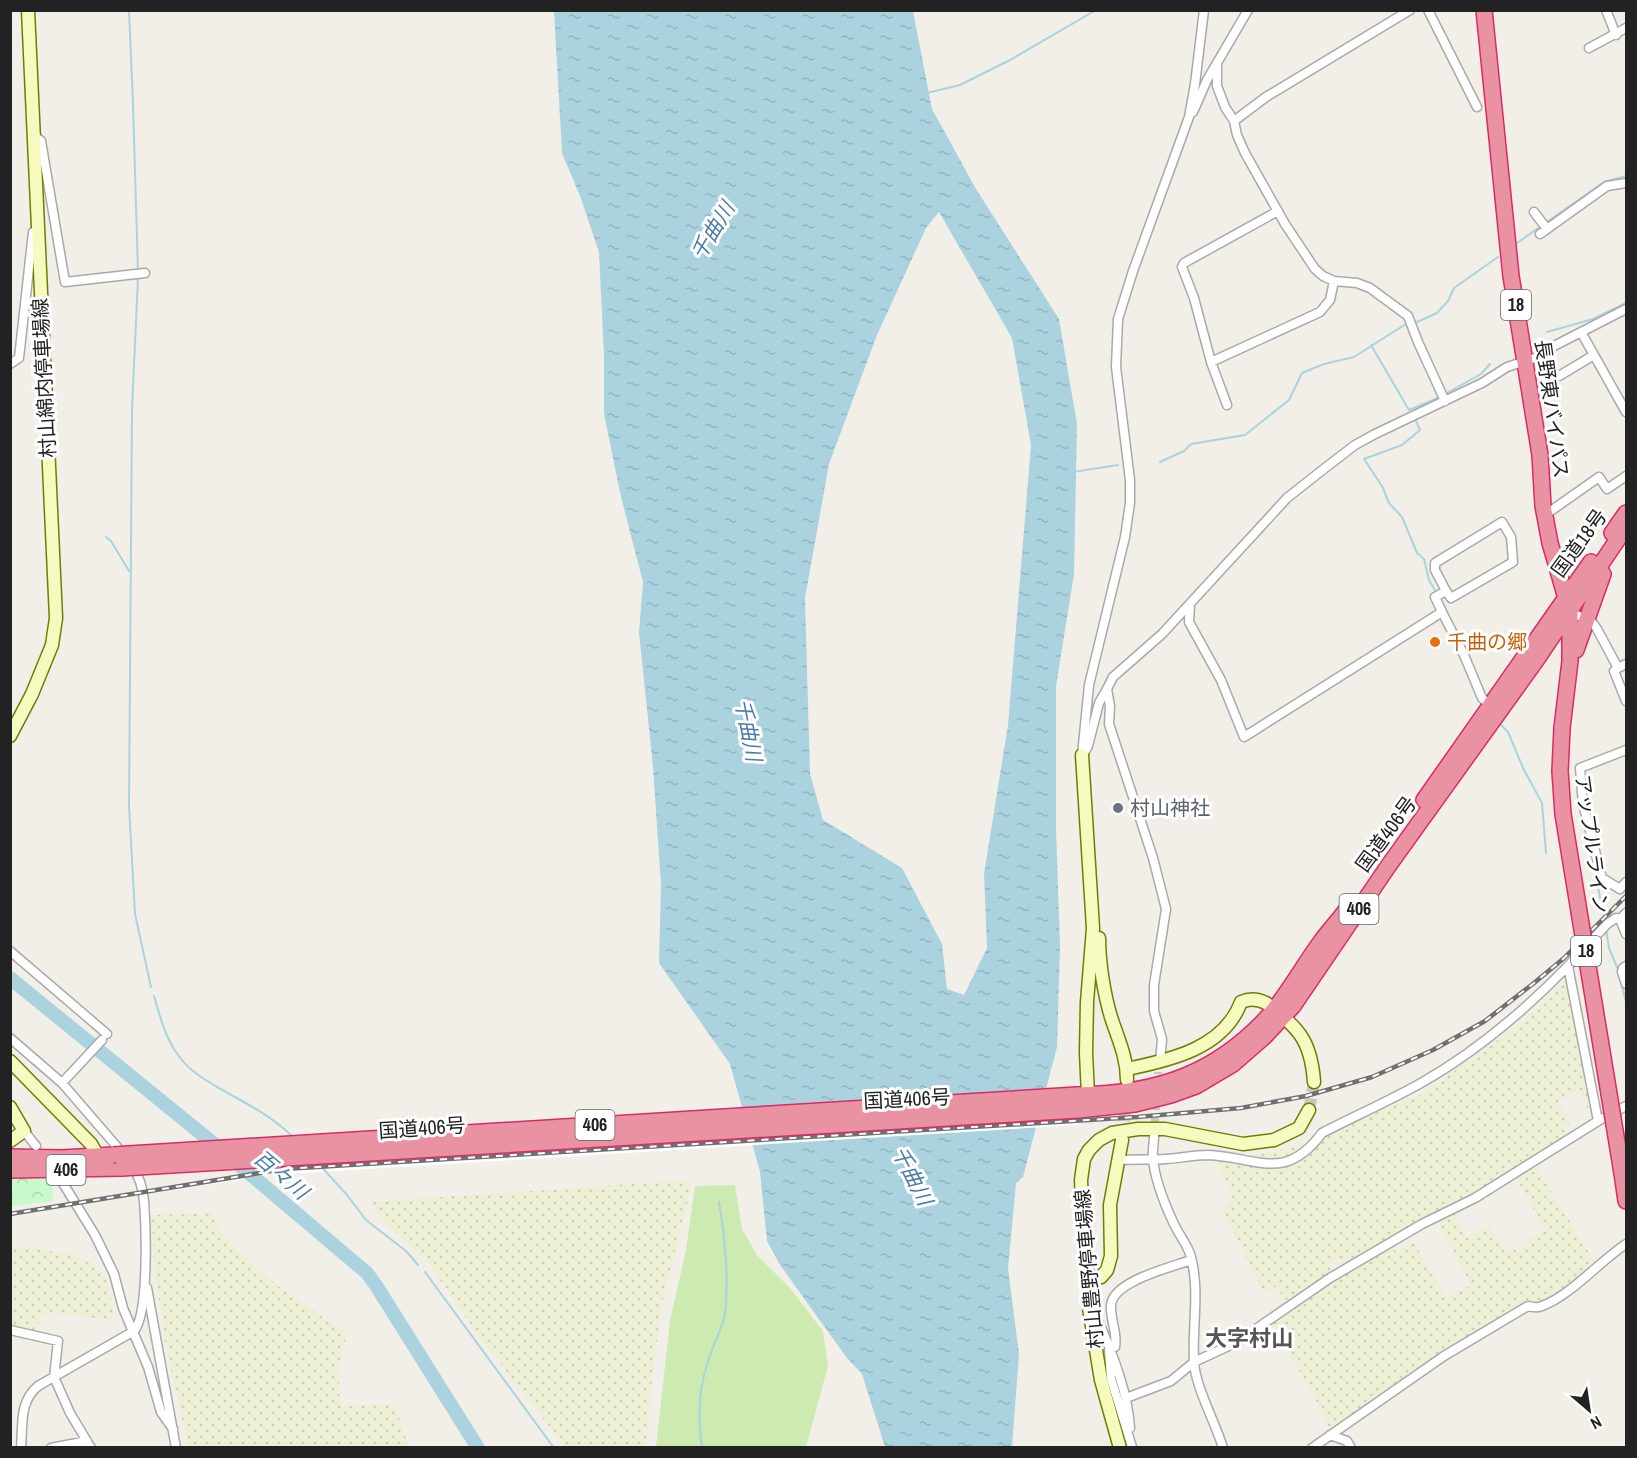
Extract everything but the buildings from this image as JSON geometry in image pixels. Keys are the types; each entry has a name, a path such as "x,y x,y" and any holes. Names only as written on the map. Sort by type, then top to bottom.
{"highway":[{"name":"長野東バイパス","path":"1484,10 1511,276 1540,455 1545,515 1550,543 1568,605"},
{"name":"国道18号","path":"1568,605 1626,513"},
{"name":"国道18号","path":"1568,605 1626,527"},
{"path":"1537,659 1548,654 1555,654 1570,665 1604,573 1626,532"},
{"name":"国道406号","path":"1494,709 1537,659 1568,605"},
{"name":"国道406号","path":"10,1157 106,1156 1081,1100 1135,1104 1171,1095 1196,1086 1233,1064 1278,1013 1419,808 1494,709 1568,605"},
{"name":"アップルライン","path":"1568,605 1570,665 1562,729 1560,771 1563,814 1626,1202"},
{"name":"国道406号","path":"10,1170 122,1168 1081,1100"}],"main road":[{"name":"村山綿内停車場線","path":"10,735 32,694 52,645 56,618 28,10"},
{"path":"1081,1100 1094,928 1082,755"},
{"path":"1094,928 1099,932 1099,950 1111,1016 1124,1051 1127,1074 1159,1067 1202,1046 1227,1026 1237,1013 1241,1002 1248,999 1260,1000 1297,1028 1306,1043 1313,1065 1314,1082"},
{"path":"10,1061 91,1144 106,1156"},
{"path":"10,1107 24,1131 10,1141"},
{"name":"村山豊野停車場線","path":"1120,1448 1101,1380 1089,1308 1082,1180 1084,1159 1089,1150 1099,1140 1112,1133 1147,1129 1165,1129 1244,1144 1274,1140 1299,1128 1309,1110"},
{"path":"1089,1280 1101,1277 1107,1269 1111,1249 1110,1205 1122,1140"}],"street":[{"path":"1082,755 1089,685 1125,537 1130,503 1130,480 1116,367 1118,319 1189,117 1196,84 1204,10"},
{"path":"1189,117 1194,111 1207,80 1248,10"},
{"path":"1234,121 1266,98 1410,10"},
{"path":"1428,10 1477,107"},
{"path":"1606,10 1616,35"},
{"path":"1589,48 1626,28"},
{"path":"1217,63 1217,86 1225,107 1234,121 1245,153 1315,269 1334,281 1356,283 1370,288 1408,316 1445,401"},
{"path":"34,135 41,141 65,282 145,273"},
{"path":"1534,212 1541,221 1543,232 1607,186 1626,183"},
{"path":"1227,405 1211,362 1194,298 1182,267 1184,262 1278,211"},
{"path":"10,364 19,358 33,232 37,231"},
{"path":"1211,362 1320,312 1330,300 1334,281"},
{"path":"1082,755 1088,746 1099,703 1113,677 1162,634 1287,498 1355,445 1482,383 1507,368 1541,356 1550,348 1626,309"},
{"path":"1581,332 1626,412"},
{"path":"1559,376 1594,355"},
{"path":"1545,515 1599,477 1607,489 1626,476"},
{"path":"1502,522 1511,537 1513,561 1451,598 1446,591 1435,570 1435,563 1502,522"},
{"path":"1446,591 1435,597 1464,655 1482,698 1494,709"},
{"path":"1191,604 1189,622 1221,680 1244,737 1442,612"},
{"path":"1568,605 1597,628 1618,668"},
{"path":"1626,664 1614,671 1626,701"},
{"path":"1107,689 1112,736 1154,858 1167,909 1154,985 1154,1011 1162,1039 1159,1067"},
{"path":"1626,750 1580,768 1583,804 1602,878 1620,889 1626,882"},
{"path":"1120,1160 1206,1155 1253,1163 1278,1163 1296,1158 1312,1147 1322,1133 1421,1083 1476,1048 1513,1019 1568,966 1607,924 1623,916 1626,934"},
{"path":"10,951 105,1037 62,1083"},
{"path":"1568,966 1598,1120"},
{"path":"1626,966 1622,972 1626,984"},
{"path":"10,1038 62,1083 114,1141 138,1174 144,1200 145,1279 139,1325 134,1331 38,1386 27,1397 24,1406 21,1448"},
{"path":"1126,1398 1171,1381 1194,1362 1237,1342 1330,1278 1422,1224 1475,1198 1598,1120 1626,1106"},
{"path":"24,1131 36,1146"},
{"path":"1154,1137 1153,1159 1173,1223 1191,1260 1197,1302 1194,1362 1197,1379 1217,1426 1223,1448"},
{"path":"61,1180 95,1235 114,1274 123,1308 148,1367 161,1412 173,1429"},
{"path":"1312,1448 1444,1356 1528,1306 1540,1307 1558,1296 1626,1244"},
{"path":"1108,1350 1116,1344 1111,1320 1111,1302 1115,1294 1144,1276 1191,1260"},
{"path":"145,1279 176,1448"},
{"path":"1089,1308 1094,1313 1126,1398 1132,1447"},
{"path":"10,1330 58,1341 54,1377 70,1413 89,1444 51,1448"},
{"path":"1108,1350 1111,1378 1132,1447"},
{"path":"1330,1434 1347,1441 1351,1448"}],"green space":[{"path":"1563,983 1568,984 1591,1115 1578,1090 1558,1100 1570,1124 1563,1127 1567,1135 1475,1195 1345,1265 1339,1257 1328,1264 1333,1272 1285,1301 1277,1286 1264,1293 1222,1209 1233,1199 1217,1162 1276,1151 1337,1133 1368,1116 1422,1094 1515,1028"},
{"path":"1534,1164 1596,1264 1576,1281 1541,1303 1530,1302 1409,1374 1335,1429 1329,1427 1316,1400 1270,1322 1392,1246 1396,1252 1414,1242 1446,1298 1471,1285 1438,1222 1454,1214 1467,1238 1489,1225 1506,1252 1514,1248 1517,1252 1529,1245 1527,1240 1545,1230 1515,1176"},
{"path":"10,1177 53,1177 53,1201 11,1206"},
{"path":"688,1180 691,1188 662,1303 651,1387 647,1447 565,1447 475,1331 425,1258 389,1228 370,1202"},
{"path":"735,1185 742,1229 757,1255 790,1288 823,1331 828,1366 806,1447 656,1447 670,1321 686,1250 695,1186"},
{"path":"213,1213 219,1230 234,1249 282,1289 347,1334 338,1368 340,1406 394,1404 409,1447 189,1447 167,1353 154,1265 152,1215"},
{"path":"10,1247 58,1252 78,1257 96,1266 105,1277 109,1288 113,1312 111,1320 50,1312 39,1319 36,1341 11,1339"}],"water":[{"name":"千曲川","path":"554,11 913,11 932,109 976,189 1059,319 1077,424 1074,574 1056,686 1056,830 1060,945 1057,1047 1023,1177 1016,1183 1008,1268 1019,1354 1012,1447 885,1447 862,1374 847,1358 780,1265 767,1241 760,1172 730,1064 659,963 661,885 653,767 639,632 643,582 621,497 604,414 599,252 580,196 562,153","holes":["939,212 1012,338 1031,445 1008,725 984,874 987,948 964,995 947,989 942,944 902,868 823,820 810,774 805,598 829,464 877,335 926,228"]}],"pier":[{"path":"1077,1088 1078,1125 270,1175 135,1196 133,1191 313,1165 128,1177 108,1147"}],"waterway":[{"path":"129,10 138,272"},
{"path":"927,93 960,85 1010,60 1096,10"},
{"path":"1517,243 1604,182 1626,176"},
{"path":"1160,462 1184,451 1191,444 1245,435 1289,400 1302,373 1324,364 1354,357 1406,324 1437,313 1448,301 1454,288 1498,257"},
{"path":"138,278 132,409 129,806 135,914 151,987"},
{"path":"1547,332 1593,319 1626,303"},
{"path":"1371,345 1409,410 1440,397"},
{"path":"1445,394 1481,374 1490,364"},
{"path":"1415,419 1420,430 1402,445 1364,459 1382,486 1389,503 1402,517 1417,553 1424,559 1429,580 1436,592"},
{"path":"1073,472 1118,465"},
{"path":"106,537 111,541 129,571"},
{"path":"1443,604 1448,615"},
{"path":"1500,724 1508,732 1523,768 1542,803 1546,853"},
{"path":"1595,871 1603,914"},
{"path":"1606,929 1609,948 1619,972"},
{"name":"百々川","path":"10,978 230,1157 367,1273 478,1448"},
{"path":"1620,978 1626,1002"},
{"path":"154,996 166,1034 184,1062 203,1079 257,1110 293,1137"},
{"path":"318,1163 366,1220 406,1251 418,1265"},
{"path":"702,1448 699,1411 702,1388 707,1364 723,1323 727,1286 719,1202"},
{"path":"425,1272 554,1448"}],"tunnel":[{"path":"1154,1134 1158,1072"},
{"path":"1309,1110 1314,1082"},
{"path":"1123,1139 1126,1096"}],"railway":[{"path":"10,1214 284,1169 1137,1117 1241,1108 1306,1096 1372,1077 1433,1050 1485,1021 1563,959 1626,896"}],"place":[{"name":"千曲の郷","path":"1435,642"},
{"name":"村山神社","path":"1118,808"}],"district":[{"name":"大字村山","path":"1249,1338"}]}
